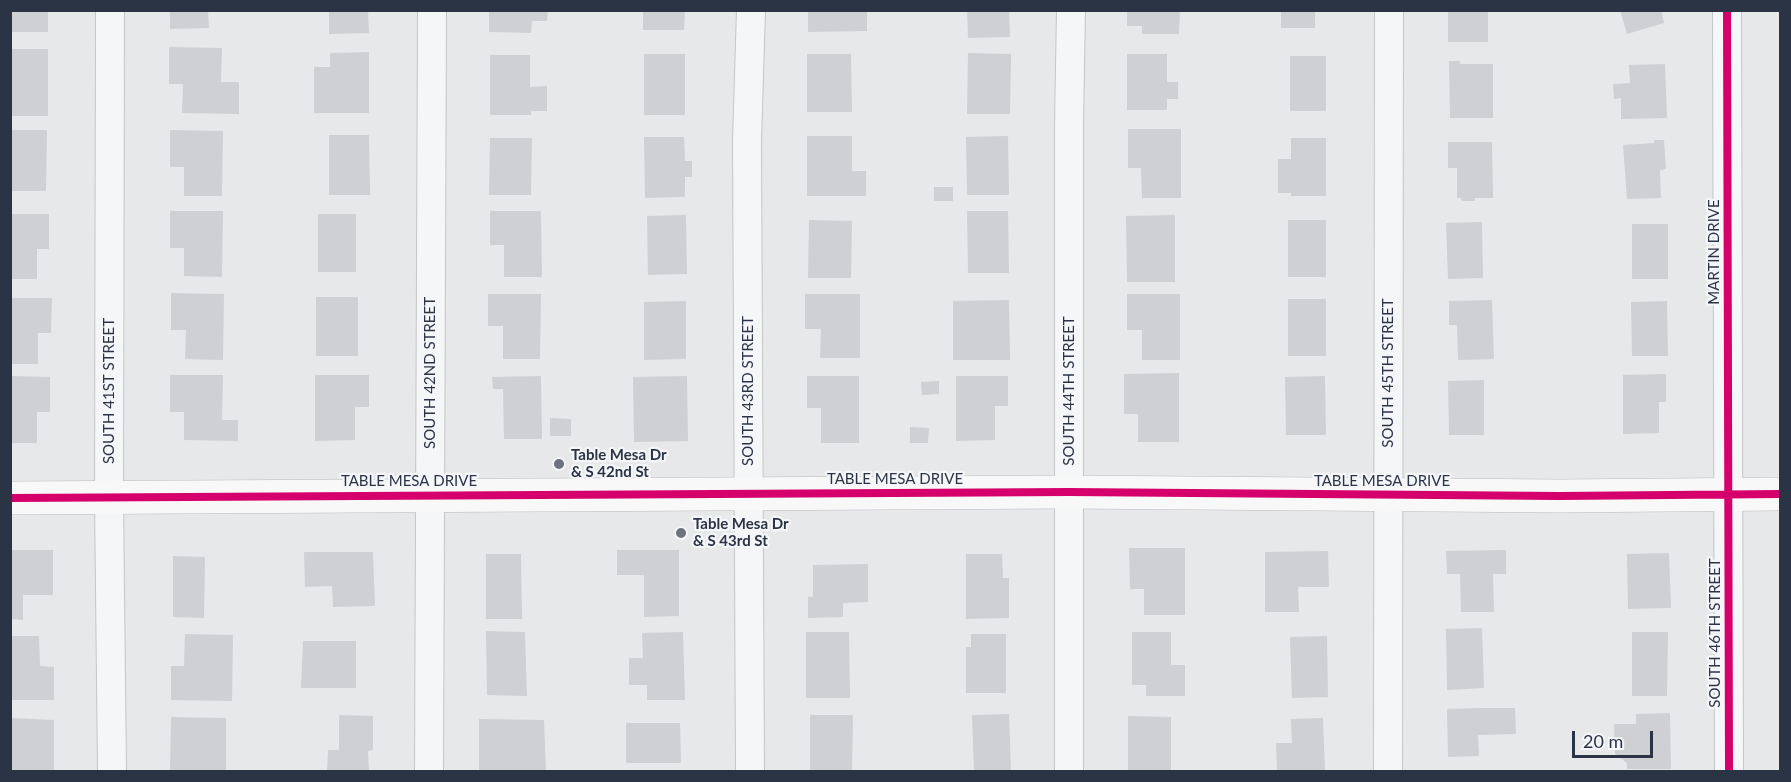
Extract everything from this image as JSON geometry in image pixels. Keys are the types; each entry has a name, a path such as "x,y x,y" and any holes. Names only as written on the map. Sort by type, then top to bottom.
{"highway":[{"name":"TABLE MESA DRIVE","path":"10,498 1069,492 1559,496 1780,494"}],"street":[{"name":"SOUTH 41ST STREET","path":"110,10 109,498 112,771"},
{"name":"SOUTH 42ND STREET","path":"429,771 432,10"},
{"name":"SOUTH 43RD STREET","path":"750,771 747,141 751,10"},
{"name":"SOUTH 44TH STREET","path":"1070,771 1071,10"},
{"name":"SOUTH 45TH STREET","path":"1388,771 1389,10"},
{"name":"MARTIN DRIVE","path":"1727,10 1728,494"},
{"name":"SOUTH 46TH STREET","path":"1728,494 1729,771"}],"building":[{"path":"11,10 48,10 48,32 11,32"},
{"path":"170,10 208,10 209,28 170,29"},
{"path":"329,10 368,10 369,33 329,34"},
{"path":"489,10 548,10 547,21 532,21 531,33 489,32"},
{"path":"643,10 685,10 684,30 643,30"},
{"path":"808,10 867,10 867,31 808,32"},
{"path":"967,10 1009,10 1010,37 968,38"},
{"path":"1127,10 1180,10 1179,34 1142,34 1142,26 1127,26"},
{"path":"1281,10 1315,10 1315,28 1281,28"},
{"path":"1448,10 1488,10 1488,42 1448,42"},
{"path":"1620,10 1661,10 1664,23 1627,34"},
{"path":"169,47 222,48 221,82 239,82 239,114 182,113 183,84 169,84"},
{"path":"10,49 48,49 48,116 10,116"},
{"path":"369,52 369,113 314,113 314,67 330,67 330,53"},
{"path":"968,53 1011,54 1010,114 967,114"},
{"path":"644,54 685,54 685,115 644,115"},
{"path":"807,54 851,54 852,112 807,112"},
{"path":"1127,54 1167,54 1167,82 1178,82 1178,99 1167,99 1167,110 1127,110"},
{"path":"490,55 530,55 530,87 547,86 547,111 531,111 531,115 490,115"},
{"path":"1290,56 1326,56 1326,111 1290,111"},
{"path":"1449,61 1460,61 1460,64 1493,64 1493,118 1450,118"},
{"path":"1665,64 1667,118 1621,119 1621,98 1614,99 1613,84 1630,83 1629,65"},
{"path":"1128,129 1181,129 1181,198 1142,198 1141,168 1128,168"},
{"path":"10,130 47,130 46,191 10,191"},
{"path":"170,130 223,131 222,196 184,196 184,167 170,167"},
{"path":"329,135 369,135 370,195 329,195"},
{"path":"807,136 852,136 852,171 866,171 866,196 807,196"},
{"path":"1008,136 1009,195 967,195 966,137"},
{"path":"644,137 684,137 685,161 692,161 692,177 685,177 685,197 645,198"},
{"path":"490,138 532,138 531,195 489,195"},
{"path":"1291,138 1326,138 1326,196 1291,196 1291,193 1278,193 1278,159 1291,159"},
{"path":"1654,140 1664,140 1666,169 1660,170 1661,198 1627,199 1623,145 1654,143"},
{"path":"1448,142 1492,142 1493,198 1462,201 1461,198 1457,198 1457,168 1448,168"},
{"path":"934,187 953,187 953,201 934,201"},
{"path":"170,211 223,211 222,277 184,276 184,248 170,248"},
{"path":"490,211 541,211 542,277 504,277 504,245 490,245"},
{"path":"967,211 1008,211 1009,273 968,273"},
{"path":"10,214 49,214 49,249 37,249 37,279 10,279"},
{"path":"318,214 356,214 356,272 318,272"},
{"path":"686,215 687,274 648,275 647,216"},
{"path":"1175,215 1175,282 1127,282 1126,216"},
{"path":"809,220 852,221 851,278 808,278"},
{"path":"1288,220 1326,220 1326,277 1288,277"},
{"path":"1482,222 1483,278 1448,279 1446,223"},
{"path":"1632,224 1668,224 1668,279 1632,279"},
{"path":"171,293 224,294 223,360 185,359 186,330 171,330"},
{"path":"488,294 541,294 540,359 503,359 503,326 488,326"},
{"path":"805,294 860,294 860,358 820,358 821,329 805,329"},
{"path":"1127,294 1180,294 1180,360 1142,360 1142,330 1127,330"},
{"path":"316,297 358,297 358,356 316,356"},
{"path":"10,298 52,298 51,333 38,333 38,364 10,364"},
{"path":"1288,299 1326,299 1326,356 1288,356"},
{"path":"1009,300 1010,360 953,360 953,301"},
{"path":"1492,300 1494,359 1458,360 1457,325 1449,325 1449,301"},
{"path":"686,301 686,359 644,360 644,302"},
{"path":"1667,301 1668,356 1632,356 1631,302"},
{"path":"1179,373 1179,442 1138,442 1138,414 1124,414 1124,374"},
{"path":"1666,374 1666,402 1659,402 1659,433 1623,434 1623,375"},
{"path":"170,375 223,375 222,420 238,420 238,441 184,440 184,412 170,412"},
{"path":"315,375 369,375 369,407 355,407 355,440 315,441"},
{"path":"10,376 50,377 50,412 37,412 37,443 10,443"},
{"path":"541,376 542,439 504,439 503,389 493,389 492,377"},
{"path":"687,376 688,441 634,442 633,377"},
{"path":"807,376 859,376 859,443 821,443 821,408 807,408"},
{"path":"956,376 1008,376 1008,406 995,406 995,440 956,441"},
{"path":"1325,376 1326,435 1286,435 1285,377"},
{"path":"1484,380 1484,435 1449,435 1448,381"},
{"path":"939,381 939,394 922,395 921,382"},
{"path":"550,418 571,419 571,436 550,436"},
{"path":"910,427 929,428 928,443 910,443"},
{"path":"1129,548 1185,548 1185,615 1144,615 1144,589 1130,589"},
{"path":"10,550 53,550 53,595 23,595 23,620 10,619"},
{"path":"617,550 679,550 679,616 644,617 644,575 617,575"},
{"path":"1506,550 1506,574 1493,574 1494,612 1461,612 1460,574 1447,574 1446,551"},
{"path":"1328,551 1329,587 1298,587 1299,612 1265,612 1265,552"},
{"path":"304,552 373,552 375,606 333,607 332,586 305,587"},
{"path":"1669,553 1671,608 1628,609 1627,554"},
{"path":"486,554 521,554 522,619 486,619"},
{"path":"966,554 1002,554 1003,578 1009,578 1009,618 966,619"},
{"path":"173,556 205,557 204,618 173,617"},
{"path":"868,564 868,602 843,603 843,617 808,618 808,597 813,597 813,565"},
{"path":"1482,628 1484,688 1447,690 1446,629"},
{"path":"486,631 525,632 527,696 487,695"},
{"path":"683,632 685,700 647,700 647,685 629,685 629,658 643,658 642,633"},
{"path":"806,632 849,632 850,698 806,698"},
{"path":"1132,632 1171,632 1171,665 1185,665 1185,696 1146,696 1146,685 1132,685"},
{"path":"1632,632 1668,632 1667,696 1632,696"},
{"path":"185,634 233,635 232,701 171,700 171,666 184,666"},
{"path":"971,634 1006,634 1006,693 966,693 966,647 971,647"},
{"path":"10,636 39,636 40,666 54,667 54,700 10,700"},
{"path":"1327,636 1328,697 1292,698 1290,637"},
{"path":"303,641 356,641 356,688 301,688"},
{"path":"1515,708 1516,734 1478,735 1479,756 1448,757 1447,709"},
{"path":"1670,713 1671,769 1627,769 1627,763 1615,754 1614,724 1636,724 1636,714"},
{"path":"1009,714 1011,772 974,772 972,715"},
{"path":"339,715 373,716 373,750 368,751 369,772 327,772 328,750 339,750"},
{"path":"810,715 853,715 852,772 810,772"},
{"path":"1128,716 1171,717 1171,772 1128,772"},
{"path":"171,717 226,718 226,772 170,772"},
{"path":"10,718 54,720 54,772 10,772"},
{"path":"1323,718 1325,772 1277,772 1276,743 1292,743 1291,719"},
{"path":"479,719 544,720 546,772 479,772"},
{"path":"626,723 680,723 681,763 626,763"}],"cycle path":[{"path":"1727,10 1729,772"},
{"path":"10,498 1069,492 1559,496 1780,494"}],"place":[{"name":"Table Mesa Dr & S 42nd St","path":"559,464"},
{"name":"Table Mesa Dr & S 43rd St","path":"681,533"}]}
